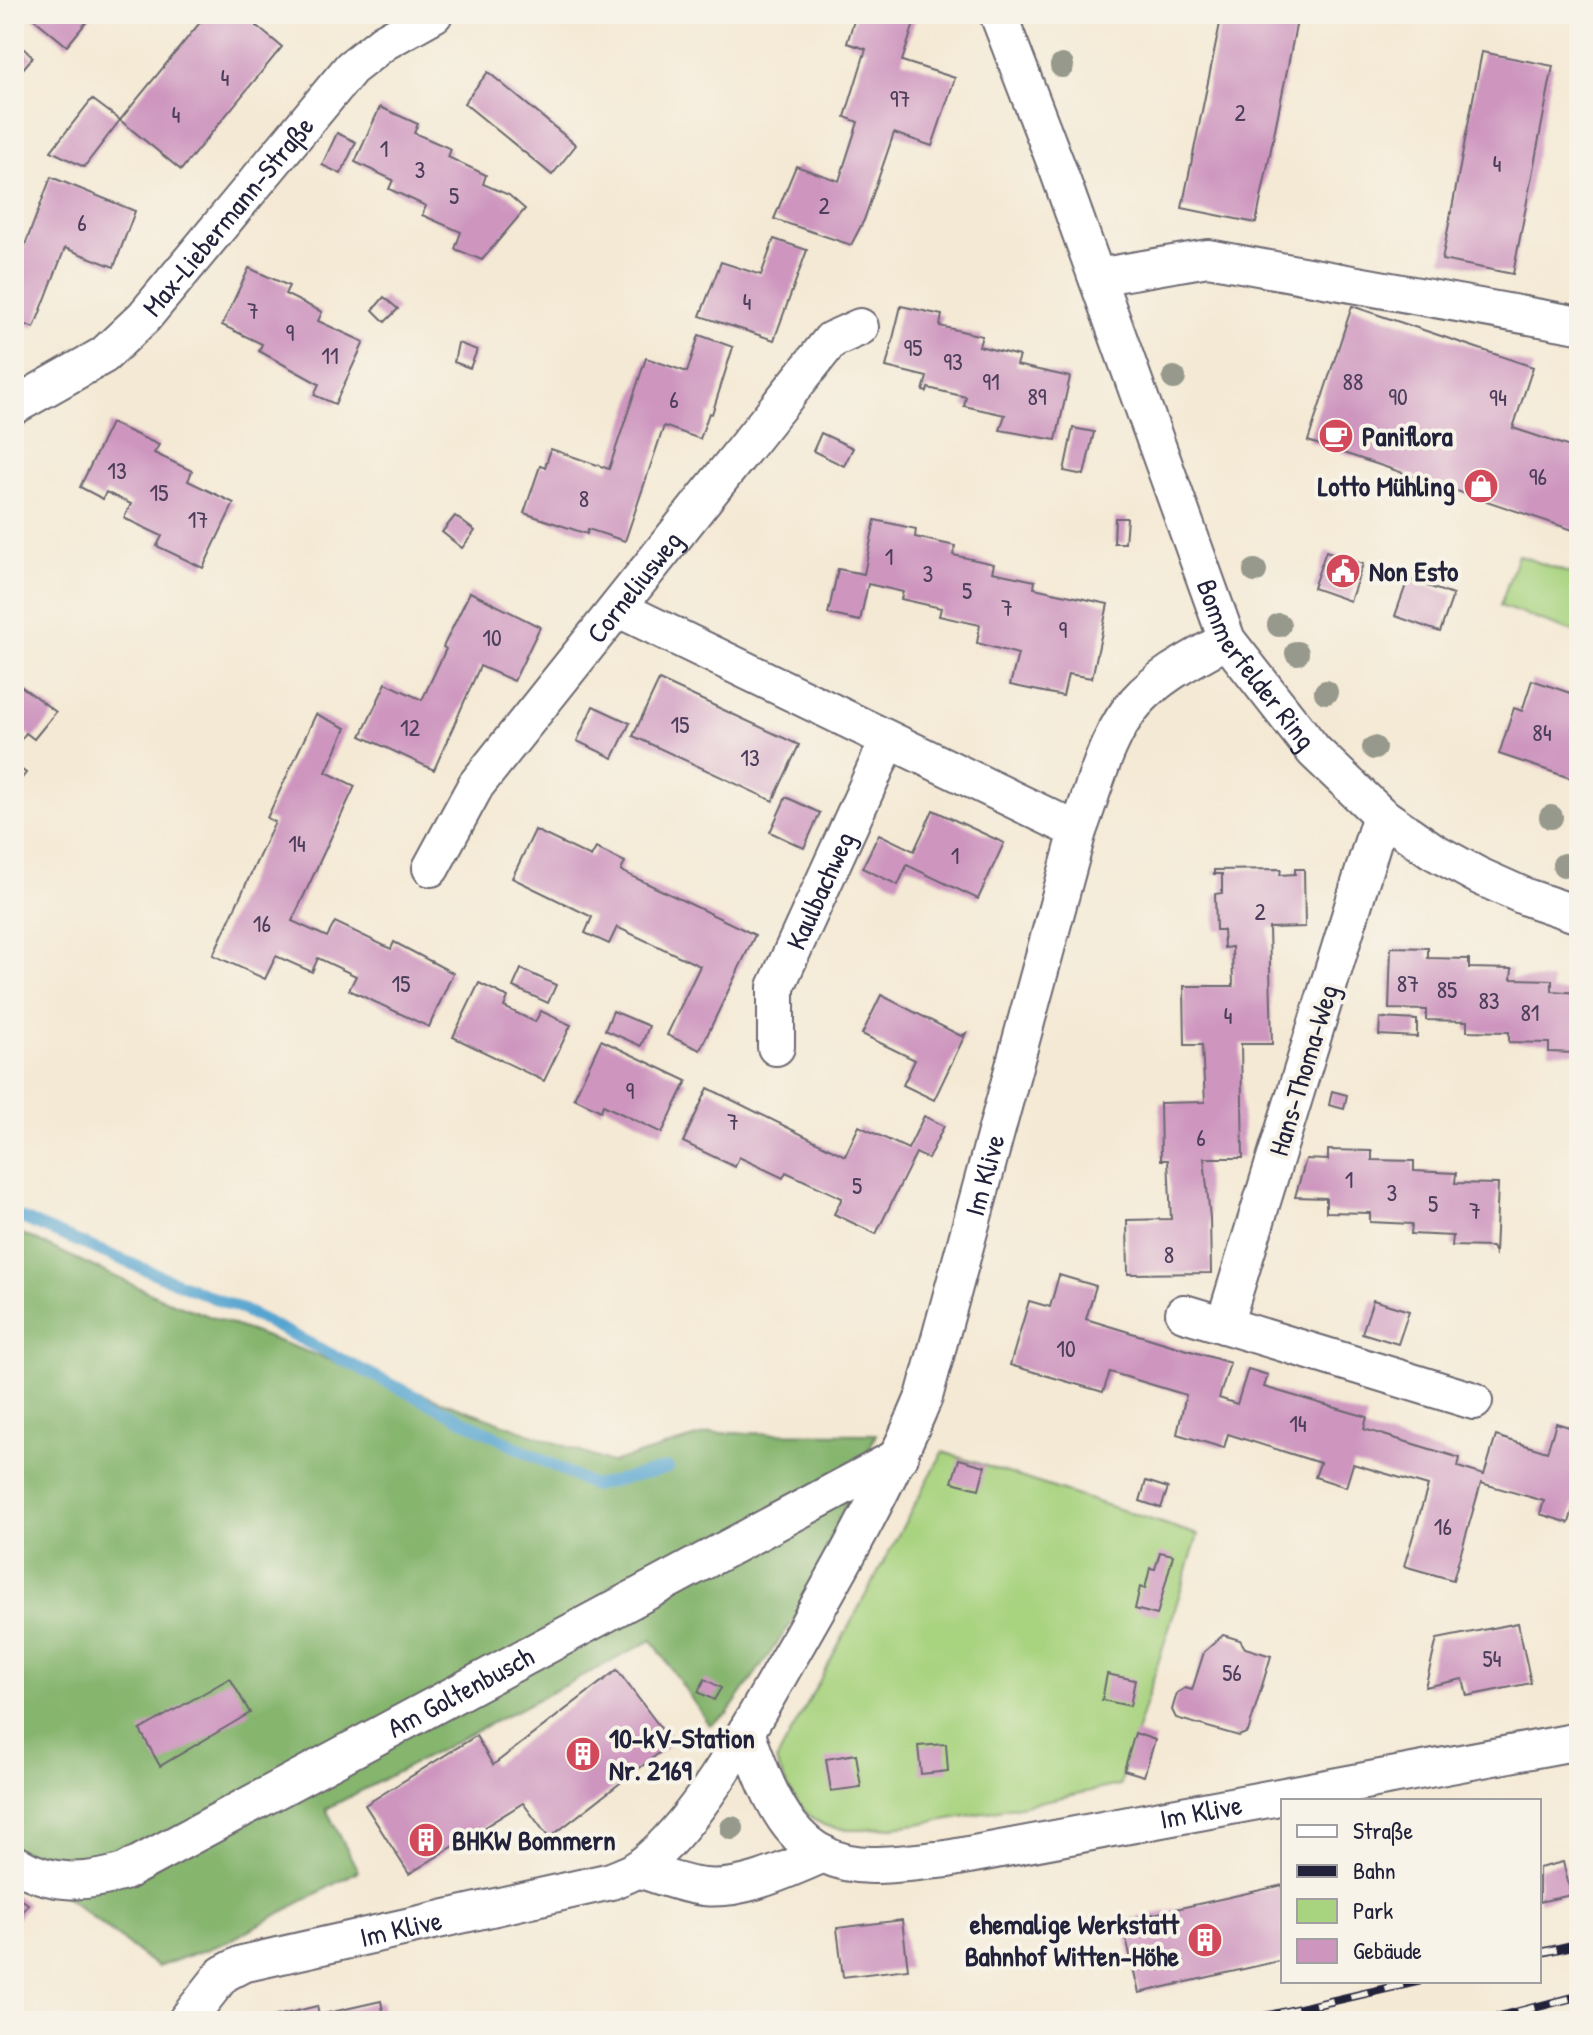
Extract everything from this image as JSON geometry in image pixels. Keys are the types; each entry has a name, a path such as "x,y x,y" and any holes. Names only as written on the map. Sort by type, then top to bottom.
{"street":[{"name":"Max-Liebermann-Straße","path":"14,406 104,355 144,317 351,68 384,42 434,14"},
{"name":"Bommerfelder Ring","path":"1005,16 1227,640 1314,751 1381,815 1433,851 1479,876 1579,915"},
{"path":"1097,277 1208,258 1579,325"},
{"name":"Corneliusweg","path":"431,868 476,785 831,340 860,327"},
{"path":"619,609 1078,831"},
{"name":"Im Klive","path":"186,2021 223,1974 242,1964 584,1888 637,1869 682,1824 746,1732 864,1526 900,1456 924,1397 1078,831 1113,740 1134,704 1168,674 1227,640"},
{"name":"Kaulbachweg","path":"776,1047 776,987 888,741"},
{"name":"Hans-Thoma-Weg","path":"1224,1325 1381,815"},
{"path":"1184,1313 1474,1401"},
{"name":"Am Goltenbusch","path":"14,1863 43,1878 64,1881 95,1881 124,1872 900,1456"},
{"name":"Im Klive","path":"746,1732 771,1799 796,1835 824,1854 870,1866 947,1859 1579,1741"},
{"path":"637,1869 704,1887 740,1884 773,1876 824,1854"}],"green space":[{"path":"1518,555 1579,577 1579,634 1500,606"},
{"path":"14,1230 168,1301 611,1463 710,1433 876,1434 797,1615 727,1714 709,1725 652,1640 326,1809 358,1871 227,1942 157,1967 14,1857"},
{"path":"943,1452 1198,1535 1120,1785 920,1824 844,1829 822,1824 799,1805 776,1761"}],"building":[{"path":"28,14 93,14 67,46"},
{"path":"207,14 242,14 282,47 181,170 120,120"},
{"path":"856,14 917,14 902,61 955,78 932,146 894,133 864,220 851,245 774,219 796,166 839,181 858,122 845,117 866,49 847,43"},
{"path":"1222,14 1298,16 1256,223 1182,208"},
{"path":"14,40 33,57 21,71 14,65"},
{"path":"1482,52 1553,66 1513,274 1442,260"},
{"path":"488,72 576,145 552,175 464,103"},
{"path":"92,99 120,120 84,167 51,151"},
{"path":"380,107 418,124 414,133 451,149 448,157 486,175 483,184 509,195 525,209 482,260 455,249 461,232 422,215 426,206 389,189 393,180 355,162"},
{"path":"337,133 356,142 341,174 322,165"},
{"path":"51,177 135,211 114,267 65,248 34,328 14,320 14,274"},
{"path":"774,239 807,250 774,340 700,316 721,262 761,275"},
{"path":"249,268 289,286 285,294 322,312 318,321 364,342 335,404 314,395 319,384 259,351 262,344 222,325"},
{"path":"384,297 398,309 385,322 373,310"},
{"path":"901,306 942,315 940,326 982,336 979,346 1019,356 1016,365 1070,377 1056,440 1000,430 1005,415 964,406 966,397 928,388 927,392 923,391 927,377 886,367"},
{"path":"1352,306 1533,367 1513,428 1579,450 1579,532 1308,441"},
{"path":"699,335 733,347 712,414 709,413 700,439 664,426 625,541 588,529 587,534 524,513 540,466 545,467 551,449 609,469 646,358 687,372"},
{"path":"458,343 477,350 470,368 454,362"},
{"path":"111,423 159,445 154,453 192,471 188,481 234,503 203,568 157,546 162,536 124,518 131,504 106,492 103,499 80,487"},
{"path":"1073,428 1094,432 1084,475 1064,471"},
{"path":"821,433 853,448 844,466 813,451"},
{"path":"455,516 475,531 462,548 442,532"},
{"path":"1115,518 1127,518 1125,543 1114,543"},
{"path":"875,520 916,529 915,537 955,546 953,555 994,564 992,572 1035,581 1034,588 1108,604 1092,678 1068,674 1063,696 1010,685 1018,654 977,643 980,625 939,616 941,608 901,599 903,592 868,584 860,621 828,614 838,569 864,574"},
{"name":"Non Esto","path":"1326,551 1363,564 1350,601 1313,588"},
{"path":"1408,579 1453,595 1440,632 1395,616"},
{"path":"470,592 540,627 514,681 480,666 434,770 361,736 386,683 422,700"},
{"path":"659,680 799,745 773,801 633,736"},
{"path":"1532,680 1579,696 1579,781 1499,754 1514,708 1522,711"},
{"path":"14,681 56,712 34,739 26,733 14,749"},
{"path":"593,706 630,723 613,758 577,741"},
{"path":"316,714 346,728 326,772 355,786 292,921 327,937 335,922 391,949 394,942 453,973 429,1027 349,990 356,976 318,958 312,972 276,956 265,979 213,955 275,822 267,818"},
{"path":"14,764 26,773 14,788"},
{"path":"786,797 820,813 804,848 770,832"},
{"path":"933,810 1004,843 978,899 907,865 898,885 862,868 879,834 914,851"},
{"path":"535,830 591,857 596,848 625,862 621,871 755,935 700,1050 667,1035 700,966 617,927 609,944 585,933 592,917 512,878"},
{"path":"1281,869 1280,875 1295,874 1295,869 1304,869 1305,927 1269,928 1272,1044 1241,1044 1243,1158 1204,1158 1211,1273 1128,1274 1127,1220 1171,1219 1168,1160 1161,1160 1160,1103 1205,1102 1202,1045 1185,1045 1184,986 1233,986 1232,947 1224,948 1223,930 1216,930 1215,894 1222,893 1222,874 1214,874 1214,870"},
{"path":"1391,947 1428,948 1428,958 1469,959 1469,968 1512,969 1511,979 1552,980 1552,991 1579,993 1576,1053 1549,1052 1549,1043 1509,1042 1509,1032 1467,1031 1467,1021 1426,1020 1426,1010 1389,1009"},
{"path":"521,969 556,985 548,1003 513,987"},
{"path":"479,983 508,997 504,1007 535,1022 541,1011 571,1025 544,1081 453,1037"},
{"path":"881,995 961,1036 966,1033 934,1100 903,1085 915,1060 862,1034"},
{"path":"613,1011 649,1026 641,1046 605,1030"},
{"path":"1380,1018 1417,1020 1417,1037 1379,1035"},
{"path":"601,1040 687,1081 662,1133 603,1105 601,1111 574,1098"},
{"path":"708,1088 845,1156 859,1126 908,1149 924,1116 944,1126 928,1159 916,1153 876,1234 834,1214 842,1198 786,1172 783,1178 739,1157 735,1167 683,1142"},
{"path":"1332,1091 1347,1095 1344,1109 1329,1105"},
{"path":"1328,1150 1372,1151 1372,1160 1414,1161 1414,1171 1456,1173 1455,1183 1498,1184 1495,1253 1492,1247 1452,1246 1453,1236 1411,1234 1412,1224 1370,1222 1370,1213 1326,1212 1326,1198 1295,1197 1306,1159 1328,1160"},
{"path":"1059,1275 1096,1286 1086,1319 1230,1363 1219,1398 1237,1404 1248,1369 1268,1375 1264,1387 1367,1417 1364,1429 1460,1458 1458,1467 1484,1475 1496,1436 1547,1452 1556,1423 1579,1430 1579,1487 1569,1523 1540,1514 1544,1501 1481,1483 1453,1580 1404,1566 1428,1486 1353,1464 1346,1487 1315,1477 1320,1463 1228,1434 1224,1448 1177,1434 1186,1395 1110,1372 1103,1392 1010,1365 1029,1301 1050,1307"},
{"path":"1373,1300 1409,1311 1398,1344 1362,1333"},
{"path":"959,1459 985,1466 979,1489 952,1482"},
{"path":"1146,1481 1168,1488 1161,1508 1140,1501"},
{"path":"1160,1552 1173,1555 1157,1615 1135,1609 1140,1587 1145,1589 1150,1568 1155,1569"},
{"path":"1518,1623 1531,1683 1467,1696 1463,1679 1425,1687 1437,1639"},
{"path":"1223,1635 1240,1640 1245,1648 1271,1656 1248,1732 1239,1736 1176,1718 1172,1710 1177,1693 1185,1688 1192,1690 1204,1652"},
{"path":"617,1670 672,1743 549,1838 523,1803 409,1874 365,1805 476,1736 493,1765"},
{"path":"1107,1674 1135,1680 1130,1706 1102,1700"},
{"path":"230,1678 250,1713 160,1766 140,1730"},
{"path":"705,1679 721,1688 714,1700 698,1692"},
{"path":"1135,1733 1155,1740 1144,1776 1124,1770"},
{"path":"946,1744 948,1771 921,1774 918,1746"},
{"path":"856,1754 861,1787 831,1791 826,1759"},
{"path":"1563,1862 1571,1895 1541,1902 1541,1868"},
{"name":"ehemalige Werkstatt Bahnhof Witten-Höhe","path":"1281,1885 1281,1960 1139,1993 1122,1921"},
{"path":"14,1894 28,1904 14,1924"},
{"path":"902,1920 908,1969 843,1977 837,1928"},
{"path":"381,2001 385,2021 256,2021 317,2006 319,2015"}],"waterway":[{"path":"14,1215 243,1310 594,1486 668,1468"}],"railway":[{"path":"1541,1953 1579,1944"},
{"path":"1245,2021 1410,1983"},
{"path":"1482,2021 1579,1996"}],"place":[{"name":"Paniflora","path":"1336,436"},
{"name":"Lotto Mühling","path":"1481,486"},
{"name":"Non Esto","path":"1343,571"},
{"name":"10-kV-Station Nr. 2169","path":"583,1754"},
{"name":"BHKW Bommern","path":"426,1840"},
{"name":"ehemalige Werkstatt Bahnhof Witten-Höhe","path":"1205,1940"}]}
